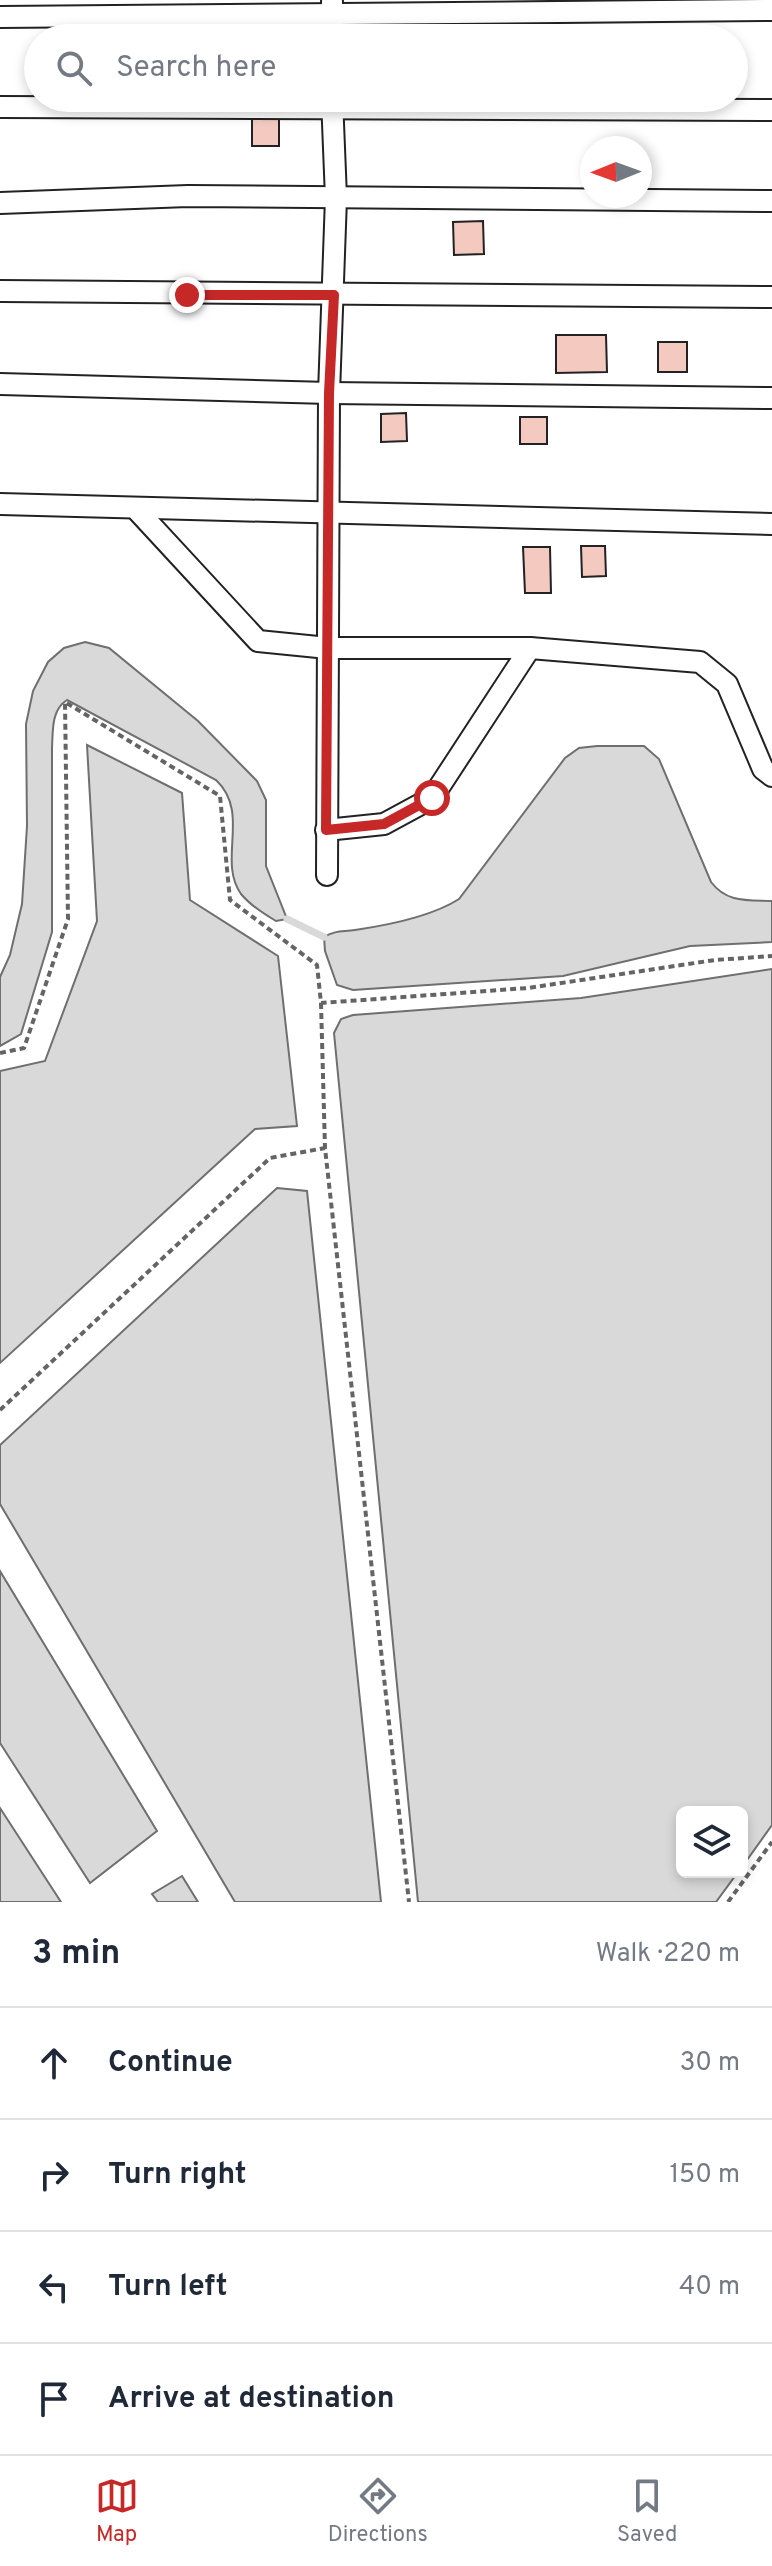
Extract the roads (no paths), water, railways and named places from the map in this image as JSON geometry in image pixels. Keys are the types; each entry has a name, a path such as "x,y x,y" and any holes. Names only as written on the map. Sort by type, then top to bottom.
{"street":[{"path":"0,17 332,6 772,10"},
{"path":"0,107 24,107"},
{"path":"748,110 772,110"},
{"path":"327,875 329,393 336,198 332,112"},
{"path":"0,203 188,196 772,201"},
{"path":"0,291 772,297"},
{"path":"0,384 329,393 772,398"},
{"path":"0,504 772,524"},
{"path":"136,509 258,641 328,648 530,648 700,662 727,684 763,769 772,776"},
{"path":"326,830 384,824 432,798 530,648"}],"waterway":[{"path":"287,919 324,937"}]}
